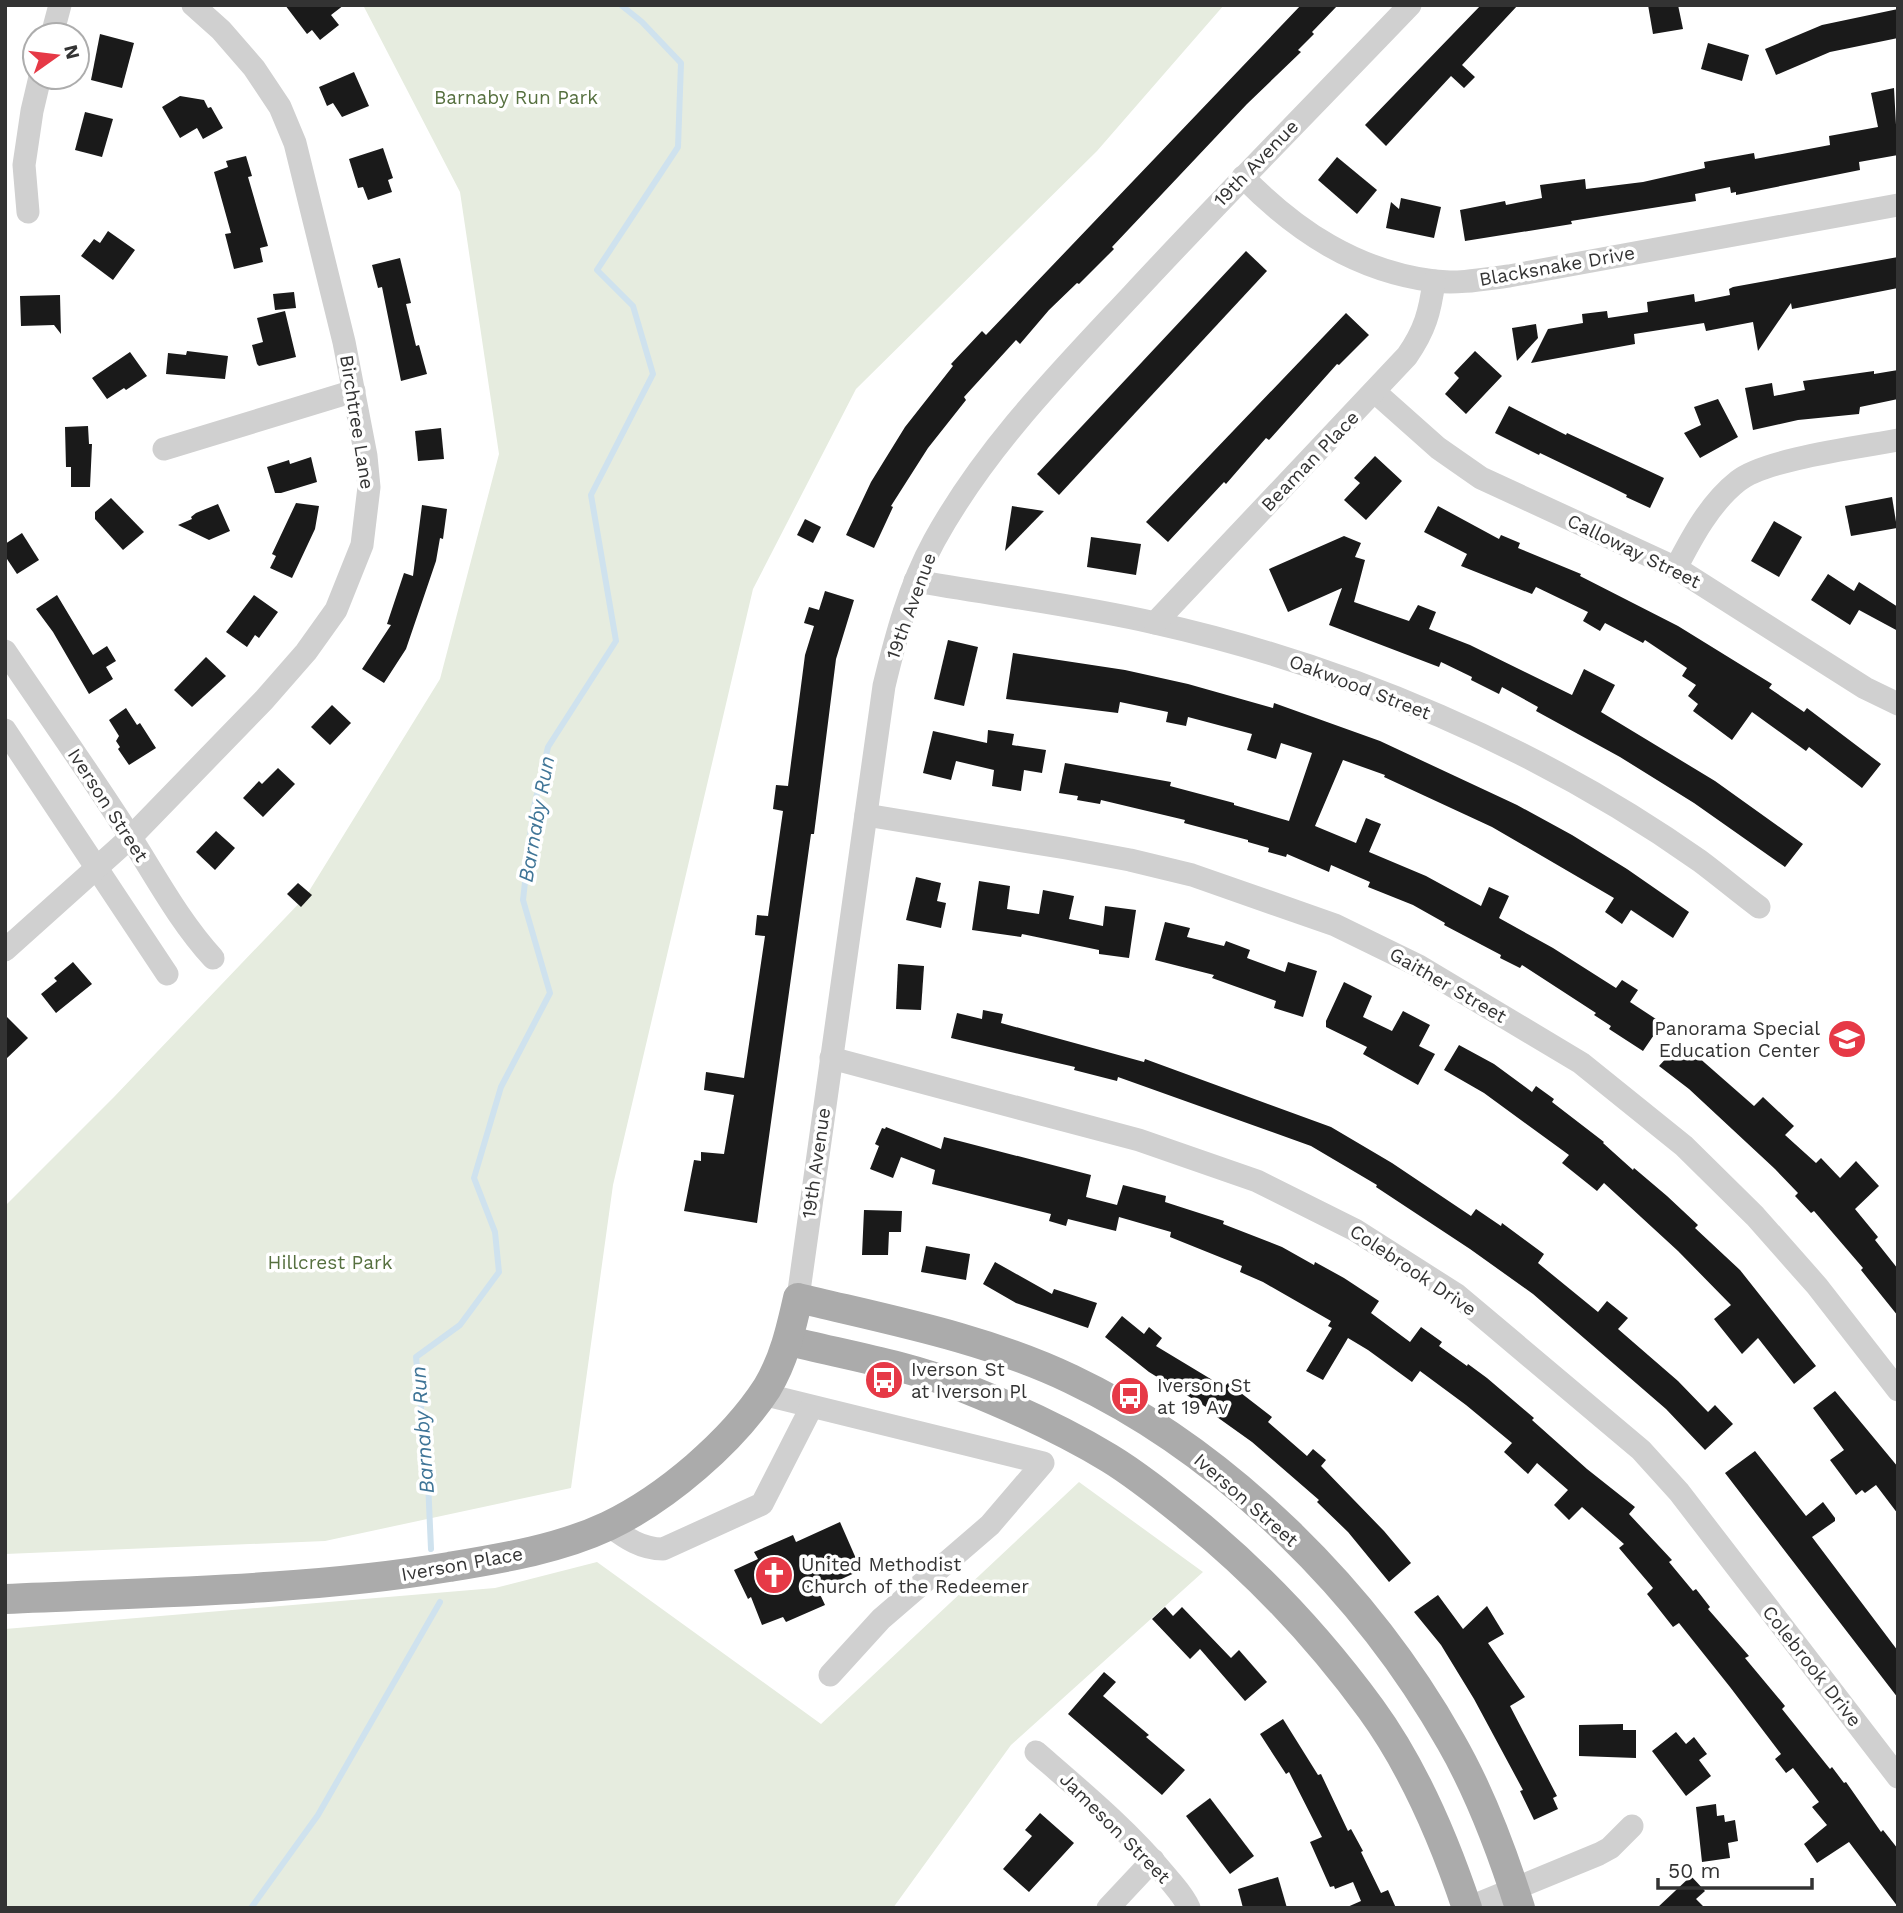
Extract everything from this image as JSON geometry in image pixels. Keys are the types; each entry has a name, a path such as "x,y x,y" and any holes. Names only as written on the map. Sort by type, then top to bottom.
{"main road":[{"name":"Iverson Place","path":"5,1600 232,1589 385,1578 506,1558 548,1547 608,1525 663,1491 698,1464 738,1425 762,1394 779,1365 789,1340 798,1298"},
{"name":"Iverson Street","path":"798,1298 961,1339 1070,1378 1162,1432 1209,1465 1259,1506 1351,1602 1394,1654 1423,1695 1452,1743 1474,1789 1494,1833 1517,1899"},
{"path":"789,1340 923,1373 1044,1423 1110,1458 1219,1542 1259,1577 1371,1710 1426,1805 1468,1908"}],"street":[{"name":"Birchtree Lane","path":"5,950 131,837 264,700 306,652 336,610 362,545 368,509 366,456 337,311 295,144 280,107 254,68 220,30 192,5"},
{"name":"19th Avenue","path":"798,1298 884,686 898,628 915,582 959,498 1008,432 1073,358 1242,177 1410,5"},
{"path":"28,212 24,165 37,91"},
{"name":"Blacksnake Drive","path":"1242,177 1269,203 1319,241 1365,262 1434,281 1509,276 1898,205"},
{"name":"Beaman Place","path":"1155,623 1376,392 1421,337 1431,306 1434,281"},
{"path":"164,449 354,391"},
{"name":"Calloway Street","path":"1376,392 1438,448 1481,478 1676,568 1865,688 1898,704"},
{"path":"1676,568 1694,534 1715,505 1740,478 1776,465 1898,440"},
{"name":"Oakwood Street","path":"915,582 1155,623 1307,664 1380,692 1525,756 1600,798 1700,861 1759,907"},
{"name":"Iverson Street","path":"5,651 131,837 165,894 198,942 213,958"},
{"path":"5,730 167,974"},
{"name":"Gaither Street","path":"866,815 1105,855 1192,876 1335,925 1419,966 1581,1063 1684,1146 1755,1216 1818,1286 1898,1390"},
{"name":"Colebrook Drive","path":"831,1058 1139,1140 1257,1181 1355,1230 1457,1295 1641,1450 1679,1492 1898,1777"},
{"path":"762,1394 1044,1463 990,1525 881,1619 830,1675"},
{"path":"608,1525 637,1545 663,1549 762,1504 811,1408"},
{"name":"Jameson Street","path":"1035,1752 1097,1805 1153,1860 1189,1908"},
{"path":"1468,1908 1517,1899 1610,1848 1632,1826"},
{"path":"1108,1908 1153,1860"}],"green space":[{"name":"Hillcrest Park","path":"363,5 1224,5 1097,151 856,389 753,589 613,1185 571,1488 325,1541 5,1554 5,1206 114,1097 306,896 440,679 499,454 460,192"},
{"path":"1079,1482 1203,1572 1011,1745 893,1908 5,1908 5,1629 495,1588 597,1562 821,1724"}],"building":[{"path":"285,5 344,5 331,15 339,25 320,40 312,30 307,34"},
{"path":"1301,5 1338,5 1312,32 1314,34 1298,50 1301,52 1247,104 1112,247 1114,249 1049,310 1020,344 1016,340 964,397 966,400 928,448 891,506 893,507 874,548 846,535 871,482 905,427 953,366 951,364 982,331 986,335"},
{"path":"1481,5 1518,5 1462,65 1475,77 1464,88 1451,76 1386,146 1365,125"},
{"path":"1648,5 1678,5 1683,29 1653,34"},
{"path":"1898,9 1898,38 1830,52 1776,75 1765,49 1822,25"},
{"path":"100,34 134,43 122,88 91,80"},
{"path":"1708,43 1749,55 1742,81 1701,69"},
{"path":"354,72 369,106 342,117 333,103 327,106 319,87"},
{"path":"1894,88 1898,155 1859,162 1860,170 1736,195 1736,192 1731,193 1730,187 1695,194 1696,201 1465,241 1460,210 1505,201 1506,205 1542,198 1540,185 1585,179 1586,189 1643,182 1705,168 1704,162 1754,153 1755,159 1830,145 1829,136 1878,127 1871,93"},
{"path":"180,96 204,100 223,128 203,139 197,128 180,138 162,107"},
{"path":"85,112 113,119 102,157 75,150"},
{"path":"383,148 393,178 388,180 392,192 368,200 363,187 358,188 349,159"},
{"path":"246,156 252,176 248,177 268,246 260,248 263,262 234,269 225,234 231,233 214,172 228,167 226,161"},
{"path":"1337,157 1377,190 1357,214 1318,180"},
{"path":"1401,198 1441,207 1434,238 1386,228 1391,202 1399,209"},
{"path":"108,231 135,250 113,280 81,256 94,239 100,243"},
{"path":"1246,251 1267,271 1059,495 1037,474"},
{"path":"1898,257 1898,288 1792,309 1791,303 1758,351 1753,322 1706,331 1704,323 1634,334 1635,344 1531,363 1548,329 1583,323 1582,314 1607,311 1608,318 1648,312 1647,302 1694,294 1695,302 1730,295 1729,289 1733,287"},
{"path":"400,258 411,303 406,304 416,346 419,345 427,374 401,381 382,287 378,288 372,265"},
{"path":"294,292 296,308 275,310 273,294"},
{"path":"60,295 61,334 54,325 21,326 20,296"},
{"path":"285,311 296,357 259,366 252,345 263,342 257,318"},
{"path":"1346,313 1369,335 1337,364 1269,440 1266,438 1226,484 1224,482 1168,542 1146,522"},
{"path":"1536,324 1538,338 1517,361 1512,328"},
{"path":"187,351 228,356 225,379 166,374 168,353 186,355"},
{"path":"1475,351 1502,376 1466,414 1445,394 1459,378 1454,373"},
{"path":"130,352 147,376 107,399 92,378"},
{"path":"1898,370 1898,399 1860,407 1859,414 1798,420 1753,430 1745,388 1772,383 1774,396 1805,390 1803,381"},
{"path":"1718,399 1738,437 1700,458 1684,433 1701,425 1694,407"},
{"path":"1509,406 1566,435 1567,433 1664,478 1650,508 1495,433"},
{"path":"88,426 89,444 92,444 90,487 71,487 71,467 66,467 65,427"},
{"path":"441,428 444,459 418,461 415,431"},
{"path":"1375,456 1402,481 1366,520 1344,500 1360,483 1354,478"},
{"path":"311,457 317,482 275,493 267,467 289,460 290,464"},
{"path":"1892,497 1897,528 1851,536 1845,506"},
{"path":"111,498 144,532 123,550 95,519 95,512"},
{"path":"296,503 319,506 315,529 292,578 270,568 276,556 272,554"},
{"path":"218,504 230,531 209,540 178,525 192,519 196,513"},
{"path":"422,505 447,509 443,539 440,538 436,561 406,649 384,683 362,669 391,625 387,624 404,573 413,576"},
{"path":"1012,506 1044,511 1005,551"},
{"path":"1438,506 1499,539 1501,535 1520,543 1518,548 1581,574 1580,576 1678,626 1772,684 1769,688 1804,712 1807,708 1881,764 1862,788 1809,747 1806,751 1752,712 1732,740 1693,711 1698,704 1688,696 1696,685 1682,676 1687,668 1645,640 1643,643 1605,623 1600,631 1583,621 1588,612 1536,587 1532,594 1461,566 1467,554 1424,532"},
{"path":"805,519 821,527 813,543 797,535"},
{"path":"1774,521 1802,537 1779,577 1751,561"},
{"path":"22,533 39,560 17,574 5,556 5,544"},
{"path":"1344,536 1361,543 1355,557 1365,560 1354,602 1409,621 1418,605 1436,612 1429,629 1470,645 1572,695 1584,669 1615,685 1601,712 1715,781 1803,844 1785,867 1694,803 1620,757 1536,711 1538,707 1502,687 1499,694 1441,662 1439,667 1329,625 1342,588 1288,612 1269,569"},
{"path":"1091,537 1141,544 1136,575 1087,567"},
{"path":"1828,574 1854,591 1859,582 1898,607 1898,631 1859,610 1850,625 1811,600"},
{"path":"825,591 854,600 836,659 814,834 811,834 757,1223 684,1211 694,1160 701,1161 701,1152 724,1154 734,1095 704,1090 706,1072 744,1078 765,936 755,935 757,915 768,916 783,811 773,809 776,785 788,786 805,655 814,626 804,623 809,607 819,610"},
{"path":"57,595 93,655 107,646 116,661 106,667 113,679 89,694 53,632 36,609"},
{"path":"254,595 278,612 259,638 255,635 247,647 226,632"},
{"path":"948,640 978,647 964,706 934,699"},
{"path":"1013,653 1125,670 1188,684 1273,708 1274,703 1380,741 1517,805 1572,835 1689,912 1673,938 1631,910 1622,924 1605,912 1614,898 1492,827 1384,777 1385,775 1343,760 1315,826 1356,843 1366,818 1381,824 1369,852 1426,876 1481,906 1489,887 1509,896 1499,918 1616,988 1622,980 1638,990 1630,1002 1662,1023 1643,1051 1609,1029 1611,1026 1594,1015 1596,1013 1522,965 1520,968 1500,958 1501,955 1413,905 1368,887 1370,882 1331,865 1329,872 1287,854 1286,857 1268,852 1269,848 1184,823 1185,820 1101,800 1100,804 1077,800 1078,796 1059,793 1065,763 1171,782 1170,786 1289,821 1312,753 1281,743 1276,759 1247,750 1252,734 1188,717 1186,726 1166,722 1168,712 1120,702 1118,713 1006,699"},
{"path":"206,657 226,676 192,707 174,690"},
{"path":"332,705 351,723 330,745 311,727"},
{"path":"126,708 137,725 140,723 156,748 129,765 118,749 120,747 116,741 119,736 109,720"},
{"path":"988,730 1014,734 1012,745 1046,750 1042,773 1024,770 1021,791 992,786 994,770 956,761 951,780 923,773 933,731 987,743"},
{"path":"278,768 295,784 263,817 243,798 259,781 262,784"},
{"path":"216,831 235,848 215,870 196,852"},
{"path":"916,877 941,883 937,901 946,903 941,928 906,920"},
{"path":"979,881 1010,886 1007,909 1039,914 1043,890 1074,896 1069,919 1103,926 1105,906 1136,910 1129,958 1099,954 1099,950 1022,934 1021,937 972,930"},
{"path":"298,883 312,895 301,907 287,894"},
{"path":"1165,922 1190,928 1187,937 1224,946 1226,941 1250,950 1247,958 1285,972 1288,962 1317,971 1303,1017 1274,1008 1276,1001 1212,978 1214,975 1155,960"},
{"path":"73,962 92,984 56,1013 41,994 57,981 54,978"},
{"path":"898,964 924,966 921,1010 896,1009"},
{"path":"1344,982 1372,996 1363,1017 1392,1031 1403,1011 1430,1025 1419,1046 1435,1054 1418,1085 1363,1054 1367,1047 1326,1027 1326,1021"},
{"path":"983,1010 1003,1014 1001,1023 1144,1062 1145,1059 1331,1127 1392,1163 1471,1216 1476,1209 1501,1226 1502,1223 1544,1254 1538,1263 1598,1312 1607,1301 1628,1318 1618,1329 1678,1381 1708,1412 1715,1405 1733,1424 1705,1450 1666,1409 1533,1294 1376,1187 1377,1185 1311,1146 1118,1077 1117,1081 1074,1070 1075,1067 951,1038 957,1013 982,1019"},
{"path":"5,1015 28,1038 5,1060"},
{"path":"1681,1042 1754,1106 1763,1097 1794,1126 1785,1135 1816,1163 1821,1158 1840,1178 1856,1161 1879,1186 1855,1209 1878,1237 1875,1240 1898,1269 1898,1316 1861,1270 1863,1268 1814,1211 1811,1213 1795,1196 1798,1193 1689,1089 1659,1066"},
{"path":"1459,1045 1494,1064 1532,1092 1536,1086 1554,1099 1552,1102 1667,1196 1698,1225 1695,1228 1740,1270 1816,1366 1794,1384 1758,1338 1742,1354 1714,1319 1731,1305 1678,1251 1604,1183 1597,1191 1562,1163 1569,1155 1484,1093 1444,1070"},
{"path":"886,1127 941,1149 944,1137 1091,1175 1086,1197 1117,1205 1123,1185 1166,1196 1165,1202 1224,1221 1223,1224 1282,1247 1344,1278 1379,1301 1371,1313 1410,1342 1421,1327 1442,1342 1439,1346 1487,1378 1587,1469 1635,1507 1629,1514 1672,1560 1669,1562 1693,1591 1696,1589 1710,1607 1708,1609 1749,1656 1745,1658 1785,1706 1782,1709 1830,1769 1832,1767 1844,1783 1846,1782 1881,1832 1883,1830 1898,1849 1898,1907 1849,1842 1817,1863 1804,1844 1827,1825 1812,1807 1819,1802 1793,1768 1786,1773 1775,1759 1781,1754 1730,1687 1679,1623 1673,1627 1647,1594 1653,1588 1619,1548 1624,1544 1582,1507 1569,1520 1554,1505 1568,1490 1537,1463 1528,1474 1504,1452 1512,1443 1466,1405 1420,1371 1412,1382 1348,1338 1323,1380 1306,1371 1332,1328 1328,1326 1331,1321 1240,1272 1242,1266 1170,1237 1171,1232 1119,1217 1116,1231 1068,1219 1066,1226 1049,1221 1051,1214 932,1184 935,1170 901,1157 893,1178 870,1169 879,1146 875,1144 882,1128"},
{"path":"864,1210 902,1211 901,1232 889,1232 888,1255 862,1255"},
{"path":"926,1246 970,1254 966,1280 921,1272"},
{"path":"995,1262 1052,1294 1054,1289 1097,1303 1088,1328 1016,1303 983,1284"},
{"path":"1122,1316 1144,1334 1149,1327 1162,1338 1156,1346 1224,1387 1228,1383 1272,1417 1268,1422 1307,1456 1313,1449 1326,1460 1321,1466 1411,1563 1389,1582 1348,1532 1317,1502 1319,1500 1252,1442 1217,1417 1219,1415 1149,1372 1105,1337"},
{"path":"1835,1391 1898,1467 1898,1514 1876,1485 1865,1493 1862,1490 1856,1495 1830,1460 1844,1450 1813,1408"},
{"path":"1755,1451 1806,1516 1823,1502 1835,1518 1835,1521 1812,1537 1898,1651 1898,1698 1725,1473"},
{"name":"United Methodist Church of the Redeemer","path":"840,1522 861,1570 818,1590 825,1605 786,1622 783,1617 762,1625 751,1597 748,1599 734,1570 758,1559 754,1552 793,1535 796,1542"},
{"path":"1438,1595 1463,1629 1487,1606 1504,1634 1488,1643 1525,1697 1510,1706 1557,1796 1553,1798 1558,1809 1534,1820 1520,1791 1523,1790 1474,1699 1441,1645 1414,1612"},
{"path":"1165,1607 1173,1616 1182,1607 1231,1658 1239,1650 1267,1682 1245,1701 1200,1649 1190,1659 1152,1619"},
{"path":"1104,1672 1116,1682 1103,1696 1185,1770 1162,1795 1068,1714"},
{"path":"1283,1719 1318,1775 1321,1774 1348,1831 1351,1829 1363,1851 1361,1852 1381,1893 1388,1890 1396,1908 1345,1908 1361,1901 1353,1882 1335,1889 1334,1886 1330,1887 1310,1842 1322,1837 1289,1772 1286,1774 1260,1734"},
{"path":"1623,1724 1623,1730 1636,1730 1636,1758 1579,1756 1579,1725"},
{"path":"1676,1732 1686,1744 1694,1737 1707,1754 1699,1760 1711,1776 1686,1796 1652,1751"},
{"path":"1210,1798 1254,1856 1230,1874 1186,1816"},
{"path":"1716,1804 1717,1816 1724,1815 1725,1822 1735,1820 1738,1841 1728,1843 1730,1858 1702,1862 1696,1807"},
{"path":"1040,1813 1074,1843 1029,1892 1003,1869 1032,1836 1025,1830"},
{"path":"1691,1876 1705,1891 1696,1899 1705,1908 1657,1908"},
{"path":"1278,1877 1287,1908 1243,1908 1238,1889"}],"waterway":[{"name":"Barnaby Run","path":"431,1549 428,1481 416,1357 460,1325 499,1272 495,1232 474,1178 501,1087 550,993 523,900 533,811 548,747 616,641 591,495 653,374 633,306 597,270 678,147 681,63 642,22 621,5"},
{"name":"Barnaby Run","path":"251,1908 318,1815 440,1602"}],"place":[{"name":"Panorama Special Education Center","path":"1847,1039"},
{"name":"Iverson St at Iverson Pl","path":"884,1380"},
{"name":"Iverson St at 19 Av","path":"1130,1396"},
{"name":"United Methodist Church of the Redeemer","path":"774,1575"}],"park label":[{"name":"Barnaby Run Park","path":"516,97"}]}
